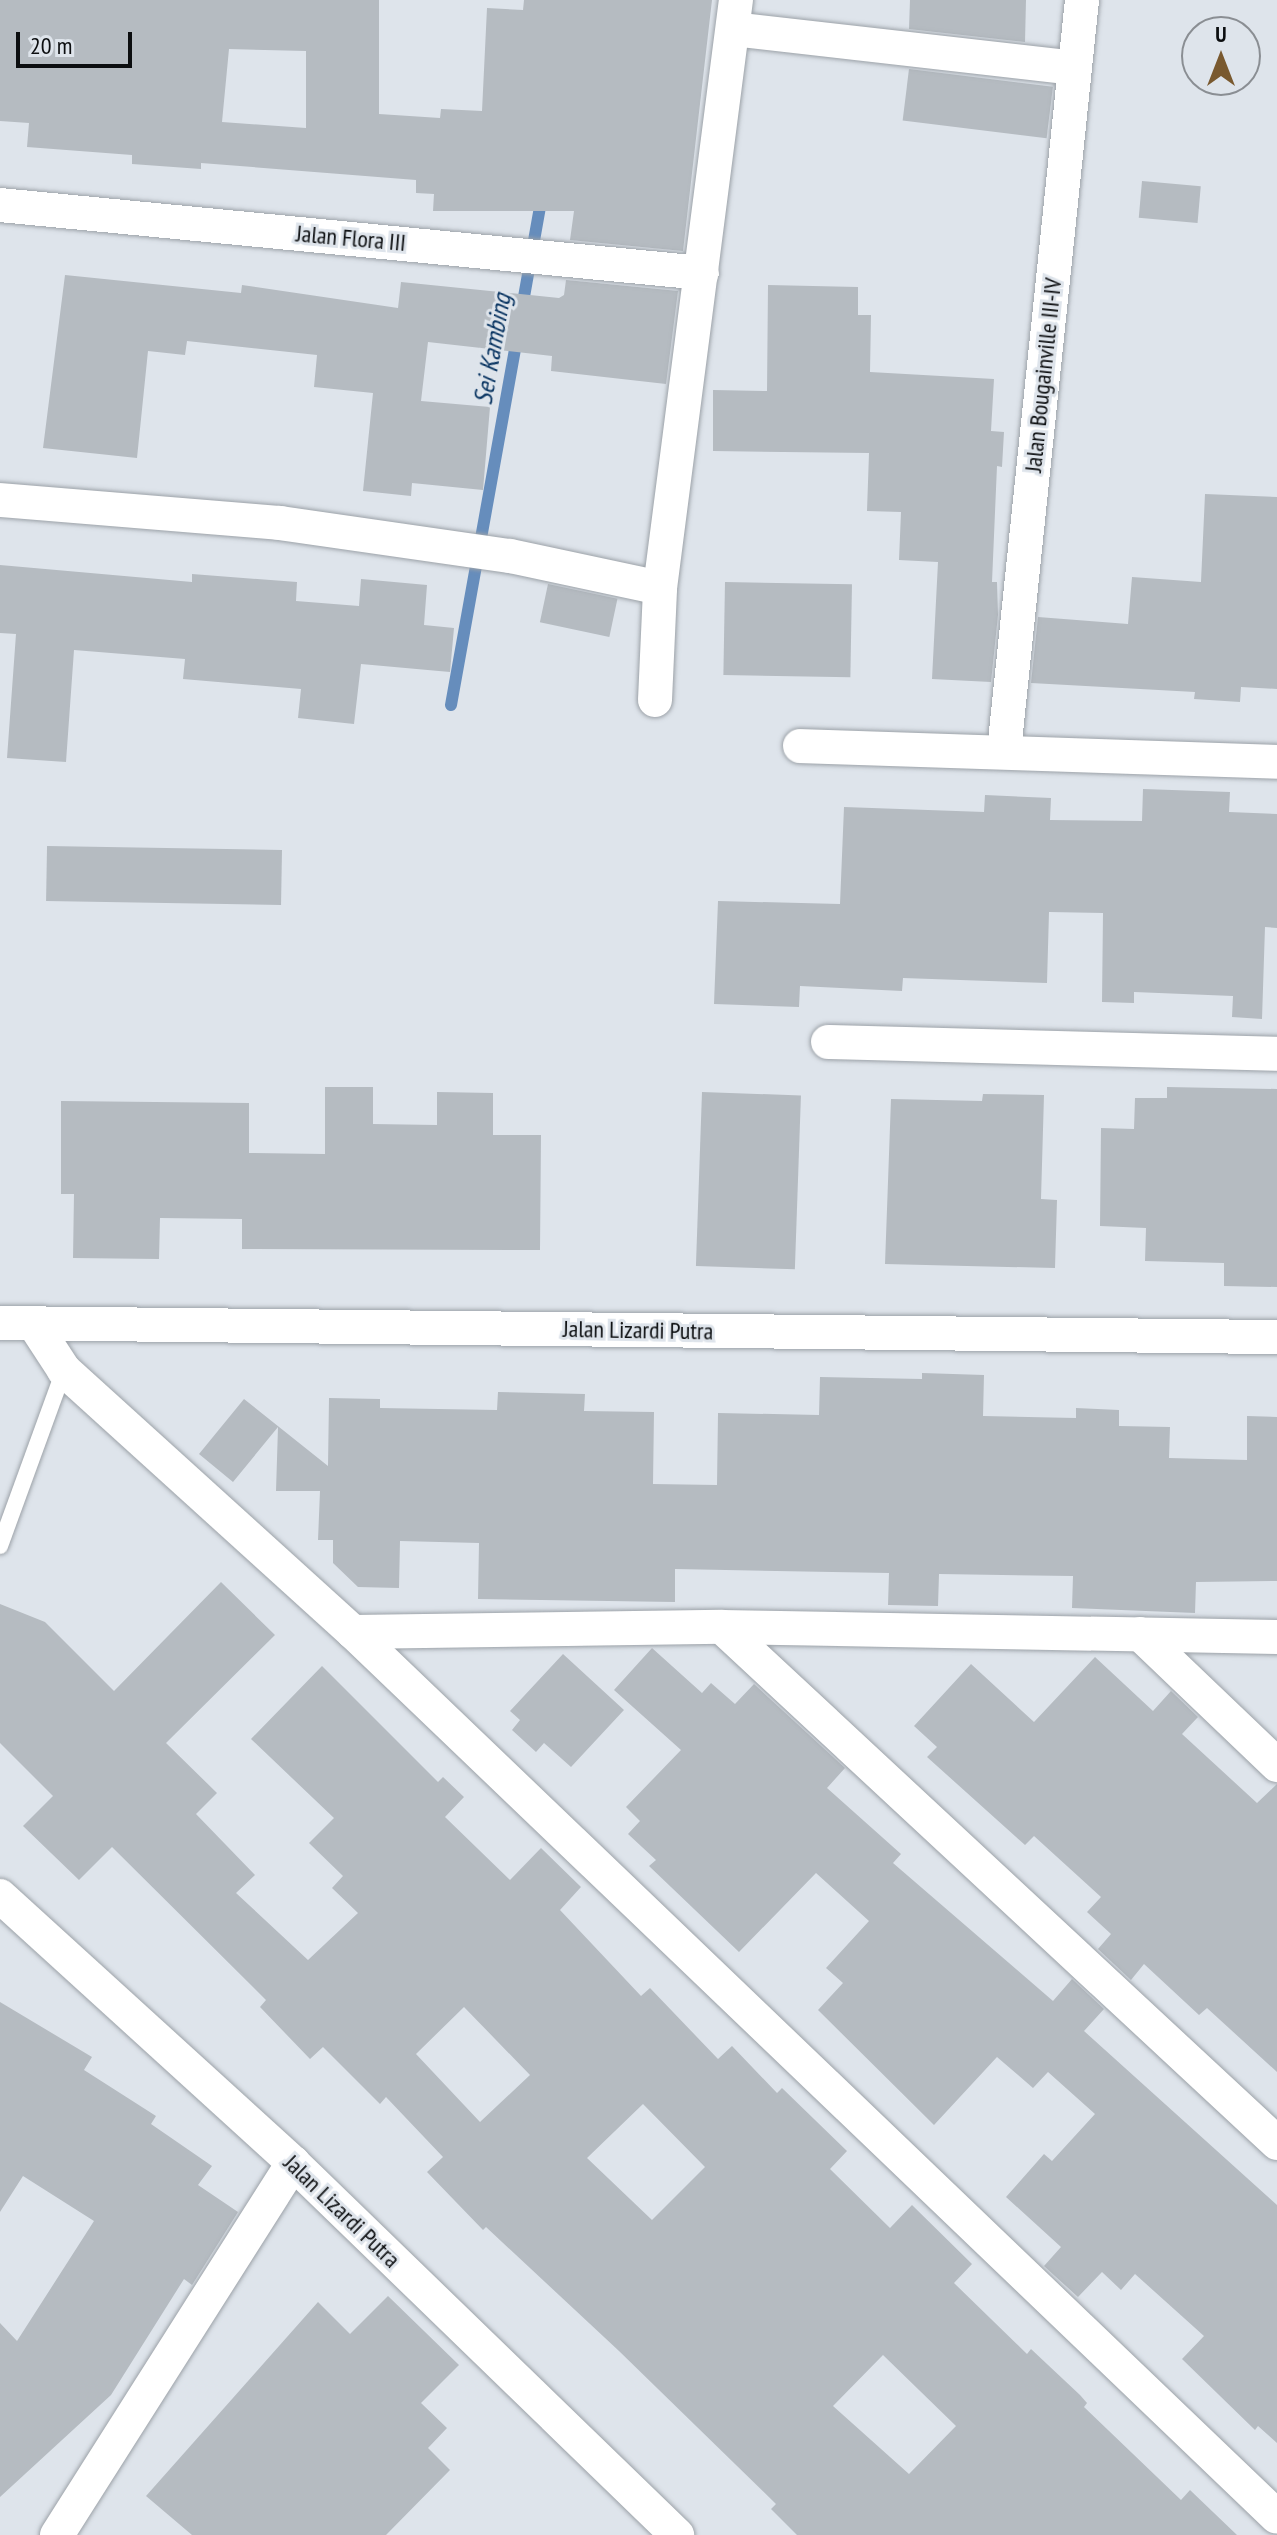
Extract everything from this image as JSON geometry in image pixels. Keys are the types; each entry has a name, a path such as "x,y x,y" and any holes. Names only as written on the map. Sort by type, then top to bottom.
{"street":[{"name":"Jalan Bougainville III-IV","path":"1004,751 1082,0"},
{"path":"655,700 660,588 734,15 1074,68"},
{"name":"Jalan Flora III","path":"0,205 702,273"},
{"path":"0,500 280,523 510,556 660,588"},
{"path":"800,746 1277,762"},
{"path":"828,1042 1277,1054"},
{"name":"Jalan Lizardi Putra","path":"0,1323 1277,1337"},
{"path":"34,1324 64,1370 353,1632 1277,2517"},
{"path":"353,1632 722,1627 1277,1637"},
{"path":"722,1627 1277,2143"},
{"path":"1140,1634 1277,1765"},
{"name":"Jalan Lizardi Putra","path":"5,1911 293,2163 677,2535"},
{"path":"67,2530 293,2163"}],"lane":[{"path":"0,1546 64,1370"}],"building":[{"path":"0,0 379,0 379,114 440,118 441,109 482,111 487,8 523,10 524,0 712,0 683,251 570,240 574,211 433,211 434,194 416,193 416,180 201,163 201,169 132,164 132,155 27,147 29,123 0,121","holes":["229,49 306,51 306,128 222,122"]},
{"path":"910,0 1026,0 1025,42 909,29"},
{"path":"909,69 1053,87 1047,138 903,121"},
{"path":"1142,181 1201,186 1198,223 1139,218"},
{"path":"65,275 241,293 242,285 398,308 401,282 559,298 564,295 566,280 678,291 666,384 551,371 552,356 428,342 421,401 490,407 483,490 412,483 411,496 363,491 373,393 314,387 317,355 187,341 185,355 148,351 137,458 43,448"},
{"path":"768,285 858,287 858,315 871,315 870,372 994,379 991,431 1004,432 1002,467 997,466 992,582 997,582 998,615 991,682 932,679 938,562 899,560 901,512 867,511 869,453 713,451 713,390 767,391"},
{"path":"1205,494 1277,497 1277,689 1241,687 1240,702 1194,699 1195,692 1031,683 1038,617 1128,624 1132,577 1201,582"},
{"path":"0,565 192,582 192,574 297,582 296,601 359,606 361,579 427,585 424,625 454,628 450,672 361,664 354,724 298,718 301,689 183,679 185,659 74,650 66,762 7,758 16,634 0,633"},
{"path":"725,582 852,584 850,677 723,675"},
{"path":"548,584 617,599 609,637 540,622"},
{"path":"1143,789 1230,792 1229,812 1277,814 1277,928 1265,927 1262,1019 1232,1017 1233,996 1134,992 1134,1003 1102,1002 1103,913 1049,912 1047,983 903,978 902,991 800,986 799,1007 714,1004 718,901 840,904 844,807 984,812 985,795 1051,798 1050,820 1142,821"},
{"path":"47,846 282,850 281,905 46,901"},
{"path":"325,1087 373,1087 373,1124 437,1125 437,1092 493,1093 493,1135 541,1135 540,1250 242,1249 242,1219 160,1218 159,1259 73,1258 74,1194 61,1194 61,1101 249,1103 249,1153 325,1154"},
{"path":"1167,1087 1277,1089 1277,1287 1224,1286 1224,1263 1145,1261 1146,1228 1100,1226 1101,1128 1134,1129 1135,1098 1167,1098"},
{"path":"702,1092 801,1095 795,1269 696,1266"},
{"path":"983,1094 1044,1095 1041,1199 1057,1200 1055,1268 885,1264 891,1099 982,1101"},
{"path":"922,1373 984,1375 983,1416 1076,1418 1076,1408 1119,1410 1119,1426 1170,1427 1169,1458 1247,1460 1247,1416 1277,1417 1277,1581 1196,1582 1195,1613 1072,1608 1073,1576 939,1574 938,1606 888,1605 889,1573 675,1569 675,1602 478,1599 479,1543 400,1541 399,1588 358,1587 333,1563 333,1540 318,1540 320,1491 276,1491 278,1427 233,1482 199,1454 244,1399 328,1466 329,1398 380,1399 380,1408 497,1410 498,1392 585,1394 584,1411 654,1412 653,1484 717,1485 718,1413 819,1415 820,1377 922,1379"},
{"path":"221,1582 275,1635 166,1743 217,1793 196,1814 255,1875 236,1893 308,1960 358,1913 332,1888 343,1876 309,1843 334,1818 251,1739 322,1666 438,1782 443,1777 464,1797 445,1817 510,1880 541,1848 581,1887 560,1910 641,1996 650,1988 718,2059 732,2046 777,2093 782,2088 847,2151 830,2169 890,2228 912,2205 972,2264 954,2283 1027,2354 1031,2349 1080,2395 1087,2403 1084,2407 1181,2500 1190,2490 1237,2535 797,2535 771,2509 776,2504 619,2351 486,2227 483,2230 427,2172 443,2157 386,2097 380,2104 323,2047 310,2059 260,2007 266,2000 112,1847 79,1880 23,1826 53,1796 0,1743 0,1604 45,1622 114,1691","holes":["464,2007 530,2075 480,2122 416,2054","643,2104 705,2167 652,2220 587,2158","883,2355 956,2426 909,2474 833,2406"]},
{"path":"652,1648 702,1693 711,1683 735,1704 754,1684 845,1768 827,1788 901,1854 893,1863 1053,2001 1072,1979 1104,2009 1084,2031 1277,2205 1277,2443 1258,2426 1255,2430 1182,2359 1204,2336 1135,2274 1121,2290 1102,2272 1078,2297 1044,2266 1061,2247 1006,2197 1044,2154 1052,2161 1095,2114 1048,2072 1033,2088 997,2057 934,2125 818,2010 843,1983 826,1968 869,1921 816,1873 739,1952 649,1866 656,1860 628,1834 640,1821 626,1807 681,1750 614,1690"},
{"path":"563,1654 624,1710 571,1767 544,1743 536,1752 512,1730 520,1720 510,1711"},
{"path":"1095,1657 1153,1711 1171,1691 1198,1717 1182,1734 1257,1803 1277,1784 1277,2072 1207,2008 1199,2015 1144,1964 1131,1980 1098,1949 1111,1934 1087,1912 1101,1897 1034,1836 1025,1845 927,1757 937,1747 914,1726 971,1664 1034,1722"},
{"path":"0,2002 92,2057 84,2070 156,2116 151,2124 212,2166 198,2185 238,2212 192,2285 184,2279 111,2395 0,2497 0,2323 17,2341 94,2221 23,2176 0,2212"},
{"path":"388,2296 459,2365 421,2403 447,2428 428,2448 450,2470 386,2535 192,2535 146,2496 318,2302 350,2334"}],"waterway":[{"name":"Sei Kambing","path":"522,308 542,196"},
{"name":"Sei Kambing","path":"451,705 517,338"}]}
